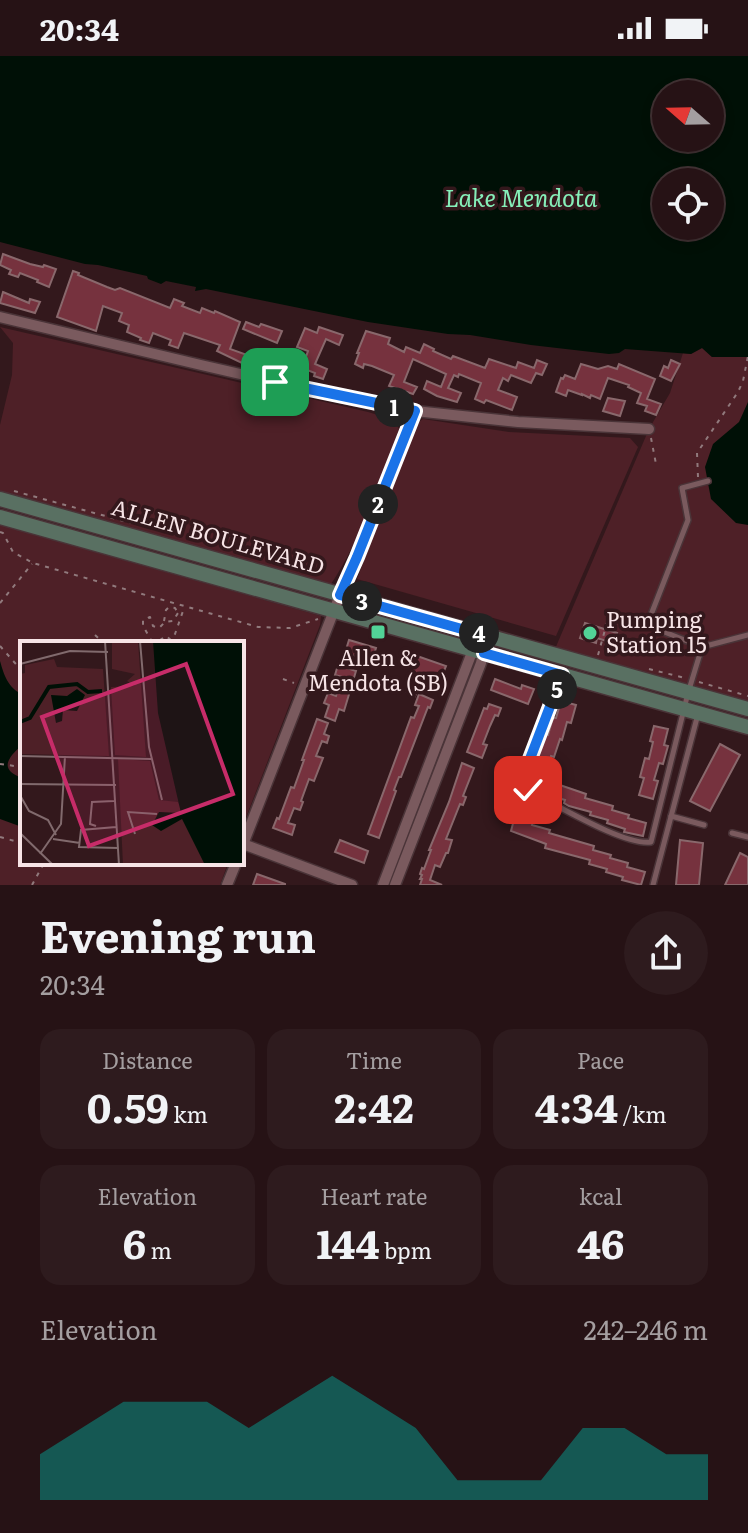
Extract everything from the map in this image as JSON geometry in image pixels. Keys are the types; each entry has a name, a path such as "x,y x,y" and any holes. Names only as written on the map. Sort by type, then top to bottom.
{"main road":[{"name":"ALLEN BOULEVARD","path":"0,499 483,635 693,687 748,709"},
{"name":"ALLEN BOULEVARD","path":"0,517 327,615 479,652 748,727"}],"street":[{"path":"0,317 215,369 415,411 518,422 649,429"},
{"path":"244,842 327,615 357,557 415,411"},
{"path":"395,885 483,635"},
{"path":"383,885 479,652"},
{"path":"244,845 352,885"},
{"path":"227,885 235,865"}],"lane":[{"path":"647,625 688,520 682,488 708,481"},
{"path":"634,620 702,647 748,635"},
{"path":"653,885 671,816 702,647"},
{"path":"562,675 525,772 528,790 630,840 651,842 691,711"},
{"path":"671,816 704,825"},
{"path":"732,833 748,837"}],"path":[{"path":"699,483 697,453 738,392 748,356"},
{"path":"649,429 656,464"},
{"path":"0,532 13,552 33,563 268,628 290,628 327,615"},
{"path":"0,603 33,563"},
{"path":"170,641 185,605"},
{"path":"169,641 166,636 151,640 143,626 144,618 151,617 152,625 161,627 169,607 175,608 178,613"},
{"path":"165,622 173,621 183,611"},
{"path":"598,656 608,619 616,612"},
{"path":"95,635 102,641"},
{"path":"0,646 20,669"},
{"path":"283,679 294,683"},
{"path":"693,687 748,696"},
{"path":"0,764 20,767"},
{"path":"0,837 20,842"},
{"path":"32,885 43,865"}],"shaded area":[{"path":"0,327 394,420 399,429 377,489 352,548 331,584 0,491 0,425 12,375 13,343"},
{"path":"702,348 712,357 748,357 748,704 555,649 649,429 670,393 683,353 691,354"},
{"path":"423,419 509,432 630,438 638,447 556,636 357,579 416,424"},
{"path":"0,525 321,616 244,823 244,641 20,641 20,865 227,865 220,885 0,885"}],"water":[{"name":"Lake Mendota","path":"0,56 748,56 748,357 712,357 702,348 691,354 625,349 609,354 448,334 368,322 206,289 195,291 196,287 166,281 161,284 147,276 0,242"},
{"path":"748,402 748,525 736,523 711,499 705,467 713,444 739,422"},
{"path":"0,661 10,685 20,693 20,747 9,759 8,768 20,777 20,826 0,819"}],"building":[{"path":"3,254 56,269 49,287 20,273 18,277 9,274 11,270 0,265"},
{"path":"73,271 107,287 120,288 170,308 174,299 200,313 202,308 240,322 230,349 250,356 246,365 217,351 220,345 184,333 178,348 169,345 171,340 153,333 149,343 140,340 127,332 129,325 119,321 122,313 103,306 96,331 57,317"},
{"path":"3,292 29,303 30,299 40,302 35,313 0,303"},
{"path":"246,322 282,331 277,343 243,329"},
{"path":"319,327 343,335 339,345 326,339 315,364 327,369 323,379 302,368 308,351 297,347 305,328 317,333"},
{"path":"366,331 390,338 388,344 404,352 406,347 420,353 424,344 451,359 453,356 485,368 489,359 516,368 518,362 534,368 537,360 547,364 542,375 536,373 531,383 511,375 508,381 503,378 498,390 517,397 512,410 475,399 481,383 459,374 458,377 454,375 448,388 461,393 457,402 437,396 424,389 427,381 441,387 446,374 413,359 404,382 417,387 413,394 389,386 394,375 372,366 364,364 363,368 355,364"},
{"path":"262,352 302,364 297,375 257,364"},
{"path":"671,360 680,364 671,381 660,376"},
{"path":"581,364 598,369 608,366 617,369 619,364 655,379 647,399 661,404 656,415 645,411 647,406 637,403 641,393 608,378 600,399 568,390 566,396 556,392 561,378 565,375 575,379"},
{"path":"608,398 625,401 620,416 603,411"},
{"path":"585,623 617,633 613,643 597,638 596,643 580,638"},
{"path":"349,640 376,648 372,661 345,653"},
{"path":"417,656 446,666 439,683 422,677 415,696 407,692"},
{"path":"338,665 356,671 344,711 339,709 335,721 325,717 329,705 324,703 328,693 336,696 342,677 335,675"},
{"path":"495,679 521,689 522,685 534,689 528,704 491,690"},
{"path":"419,694 433,700 399,777 379,838 368,834 411,717 414,718 419,706 415,705"},
{"path":"561,701 576,705 571,723 567,722 546,774 532,770 545,734 548,735 553,718 556,718"},
{"path":"489,704 501,708 483,744 487,745 482,758 467,752 484,708 487,709"},
{"path":"317,719 328,723 324,734 329,736 327,743 322,741 316,756 323,758 314,781 309,779 300,810 294,808 288,823 295,825 292,835 273,828 291,787 294,788"},
{"path":"654,726 668,729 664,745 668,746 654,780 658,781 653,799 639,795 644,778 640,777 645,758 649,759"},
{"path":"720,744 740,755 710,811 690,801"},
{"path":"462,763 474,768 463,796 466,797 463,805 460,804 446,839 452,840 448,853 440,867 435,865 430,880 442,885 420,885 422,868"},
{"path":"551,782 586,794 585,798 613,806 612,810 646,823 643,836 624,832 625,829 607,823 608,820 547,795"},
{"path":"515,816 533,821 532,825 550,830 549,833 594,846 593,850 628,863 627,867 645,872 641,885 622,880 623,877 606,872 607,869 589,864 590,860 545,848 546,844 511,831"},
{"path":"340,840 368,851 364,863 335,852"},
{"path":"680,840 703,843 699,885 676,885"},
{"path":"740,853 748,857 748,885 725,885"},
{"path":"257,874 285,884 285,885 253,885"}],"place":[{"name":"Allen & Mendota (SB)","path":"378,632"},
{"name":"Pumping Station 15","path":"590,633"}],"route":[{"path":"275,382 415,411 340,595 487,636 484,653 562,675 525,772 528,790"}]}
